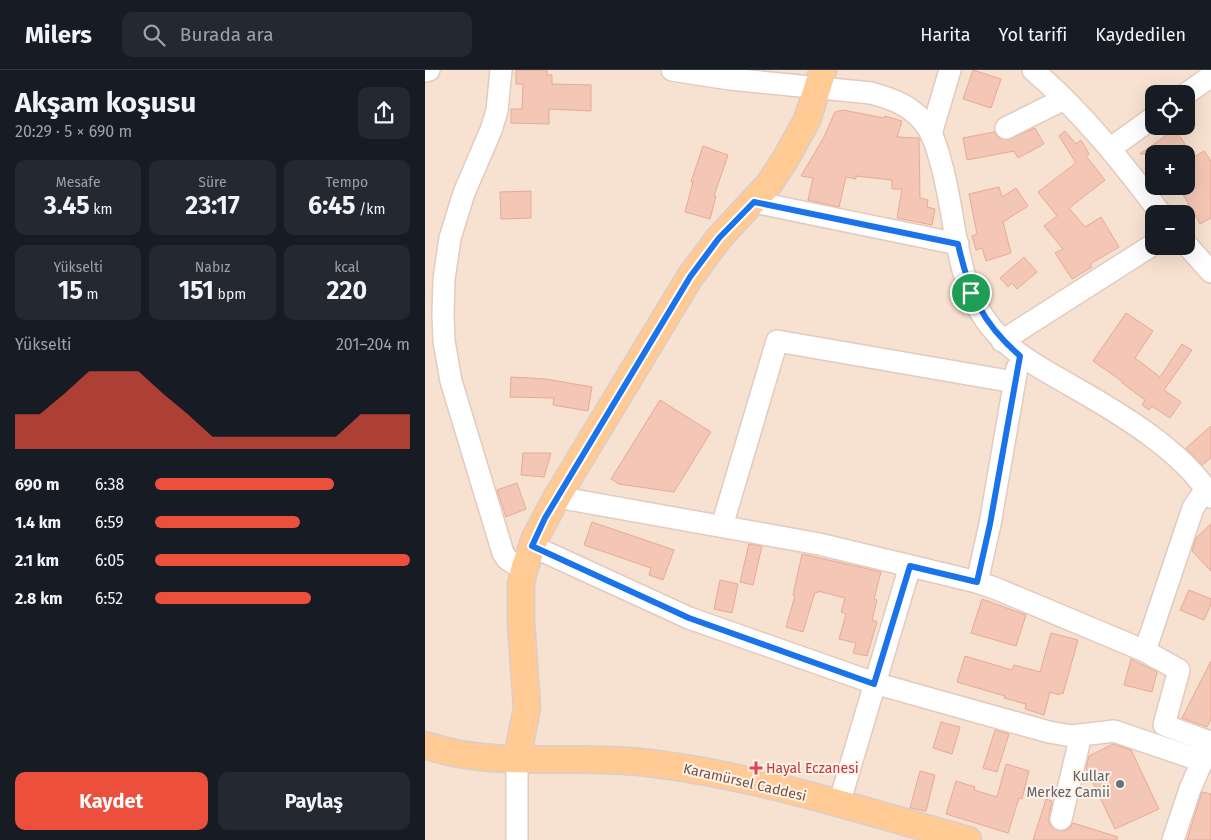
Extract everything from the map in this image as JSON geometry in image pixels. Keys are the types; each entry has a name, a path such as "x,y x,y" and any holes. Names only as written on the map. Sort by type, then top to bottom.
{"main road":[{"path":"517,758 527,708 520,608 524,570 532,546 557,497 690,277 719,238 769,184 798,138 820,79"},
{"name":"Karamürsel Caddesi","path":"425,745 462,755 487,758 587,758 686,768 839,804 969,840"}],"street":[{"path":"425,71 429,70"},
{"path":"501,70 497,111 491,130 464,193 448,245 444,287 444,340 451,381 503,553 524,570"},
{"path":"672,70 730,79 820,79 892,99 908,107 921,119 931,134 948,187 958,244 971,293 986,321 1002,340 1020,356 1137,426 1170,450 1209,493 1193,508 1145,651"},
{"path":"931,134 950,70"},
{"path":"1033,70 1111,148 1154,205"},
{"path":"1195,88 1211,76"},
{"path":"1006,128 1064,99"},
{"path":"1111,148 1145,123"},
{"path":"754,202 958,244"},
{"path":"1197,246 1211,272"},
{"path":"1002,340 1145,250"},
{"path":"723,526 777,340 1014,382"},
{"path":"977,582 990,524 1020,356"},
{"path":"557,497 819,544 977,582 1081,623 1145,651 1179,670 1164,725 1208,748"},
{"path":"532,546 689,618 874,684 1049,732 1072,736 1114,732 1208,748"},
{"path":"839,804 910,566"},
{"path":"1061,819 1081,735"},
{"path":"1173,840 1208,748"},
{"path":"517,758 517,840"}],"shaded area":[{"path":"425,70 1211,70 1211,840 425,840"}],"building":[{"path":"516,70 547,70 547,75 552,75 552,84 591,85 591,111 549,109 549,124 511,123 511,109 522,109 523,84 516,84"},
{"path":"973,70 1001,79 991,108 963,99"},
{"path":"843,110 884,118 885,116 902,121 897,137 919,138 920,198 928,200 927,207 935,209 932,225 897,218 902,189 892,189 892,180 856,176 856,179 846,177 839,207 808,200 813,178 801,176 824,137 835,112"},
{"path":"1035,128 1044,144 1018,158 1014,151 967,160 963,138 994,132 999,138 1006,140"},
{"path":"1065,131 1076,144 1081,140 1089,154 1086,156 1105,180 1069,208 1085,227 1101,217 1119,247 1090,264 1092,267 1072,279 1055,253 1063,249 1044,226 1057,216 1038,192 1076,163 1059,136"},
{"path":"1167,135 1179,135 1185,144 1184,145 1153,145"},
{"path":"703,146 728,155 714,196 716,196 710,219 685,212 693,182 691,182"},
{"path":"1204,151 1211,161 1211,218 1200,224 1195,215 1195,205 1189,205 1183,195 1195,195 1195,156"},
{"path":"999,187 1002,197 1016,188 1028,206 1003,222 1011,253 986,261 982,248 976,250 972,236 977,234 969,194"},
{"path":"531,191 531,218 501,219 500,192"},
{"path":"1024,257 1037,272 1017,289 1012,283 1008,287 1000,278"},
{"path":"1126,313 1153,331 1135,358 1160,377 1182,344 1192,350 1164,390 1181,402 1170,418 1152,406 1149,410 1142,405 1145,400 1093,361"},
{"path":"511,377 546,379 592,387 588,411 553,405 554,398 510,397"},
{"path":"660,400 711,432 674,492 619,484 611,479"},
{"path":"1211,426 1211,458 1202,465 1186,448"},
{"path":"523,453 551,453 544,477 521,475"},
{"path":"517,483 526,509 506,517 497,490"},
{"path":"592,522 674,550 663,580 649,575 651,568 584,545"},
{"path":"1211,524 1211,571 1192,551 1196,538"},
{"path":"749,544 762,546 753,585 740,582"},
{"path":"802,554 881,572 874,599 877,600 872,620 877,622 867,656 853,653 856,643 839,639 846,614 841,612 845,598 818,591 818,593 815,592 803,632 786,627 795,596 793,595"},
{"path":"720,580 738,584 732,613 714,609"},
{"path":"1189,590 1211,599 1211,604 1204,620 1180,610"},
{"path":"982,599 1026,615 1016,646 971,633"},
{"path":"1051,633 1078,640 1063,694 1060,693 1059,695 1050,692 1044,715 1025,709 1026,704 1004,698 1005,696 957,682 965,656 1012,670 1014,665 1040,672"},
{"path":"1131,659 1157,672 1152,692 1124,685"},
{"path":"1211,661 1211,719 1207,727 1182,718"},
{"path":"941,722 960,727 952,754 933,748"},
{"path":"995,730 1009,734 997,772 983,768"},
{"name":"Kullar Merkez Camii","path":"1113,744 1131,750 1159,809 1115,829 1086,768 1089,756"},
{"path":"1006,764 1029,771 1022,799 1019,798 1008,833 946,814 956,781 975,787 974,790 997,797"},
{"path":"920,771 935,775 926,811 910,808"},
{"path":"1202,792 1211,794 1211,840 1187,840"},
{"path":"1046,799 1052,801 1049,823 1053,828 1064,831 1070,828 1073,823 1118,837 1117,840 1033,840"}],"place":[{"name":"Hayal Eczanesi","path":"756,768"},
{"name":"Kullar Merkez Camii","path":"1120,784"}],"route":[{"path":"754,202 958,244 971,293 986,321 1002,340 1020,356 990,524 977,582 910,566 874,684 689,618 532,546 545,518 690,277 719,238 754,202"}]}
